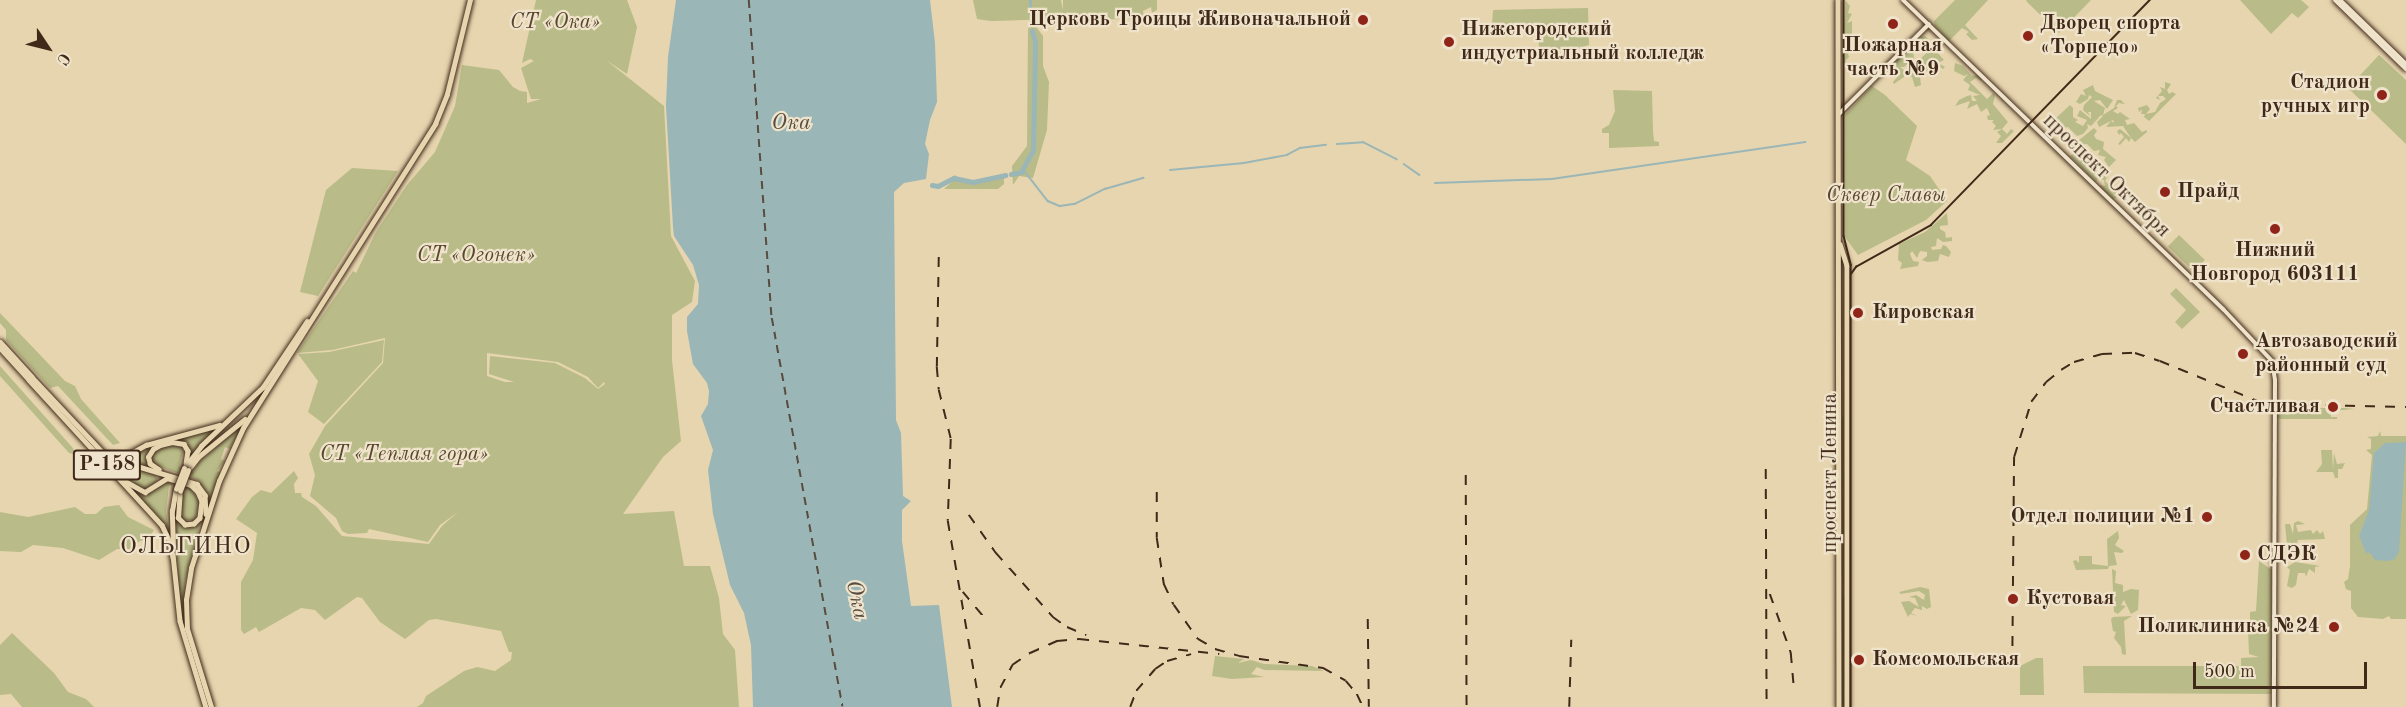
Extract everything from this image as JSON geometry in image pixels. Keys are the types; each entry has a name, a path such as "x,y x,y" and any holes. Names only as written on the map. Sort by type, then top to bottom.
{"highway":[{"name":"Р-158","path":"0,342 30,378"},
{"name":"Р-158","path":"0,348 30,378"}],"main road":[{"path":"211,707 190,639 185,609 188,581 204,526 233,447 260,400 435,124 447,94 470,0"},
{"name":"проспект Ленина","path":"1838,0 1839,707"},
{"name":"проспект Октября","path":"1903,0 2261,348 2274,364 2274,707"},
{"path":"2335,0 2406,69"},
{"path":"2340,0 2406,64"},
{"path":"1839,114 1844,112 1929,24"},
{"name":"проспект Ленина","path":"1839,241 1847,266 1847,707"},
{"path":"186,469 201,446 263,387 324,298"},
{"path":"1839,345 1847,345"},
{"name":"Р-158","path":"30,378 107,457 127,465 194,482 201,488 207,504 204,526"},
{"name":"Р-158","path":"30,378 162,525 170,542 173,558"},
{"path":"186,469 239,425 260,400"},
{"path":"1839,407 1847,408"},
{"path":"100,451 112,457 124,457 151,444 208,430 229,419"},
{"path":"167,474 149,462 149,454 157,446 172,442 184,444 189,454 172,511 173,558 183,635 206,707"},
{"path":"127,465 158,474 159,484"},
{"path":"111,470 141,491 151,490 172,479 187,483 198,492 202,507 200,518 194,524 185,525 178,518 178,490"},
{"path":"1839,589 1847,589"}],"green space":[{"path":"536,0 627,0 637,27 627,74 606,60 664,106 671,236 695,281 692,302 672,315 672,360 681,441 663,457 623,514 674,511 684,566 710,566 719,598 723,634 735,650 739,707 417,707 423,703 426,696 464,671 477,667 495,671 511,660 512,652 509,652 501,631 436,619 429,620 405,639 380,622 362,598 357,597 325,620 315,610 301,608 259,632 256,627 244,634 241,630 241,582 253,560 257,533 236,519 252,497 261,490 271,493 294,471 298,478 294,484 295,493 301,493 302,497 316,506 342,536 429,544 442,526 458,512 440,525 428,542 369,529 367,533 348,534 342,531 336,518 310,496 315,475 309,454 325,426 383,363 385,338 332,350 297,353 353,271 356,273 376,232 407,185 435,152 455,106 462,65 499,70 513,87 527,92 527,103 541,99 531,99 521,68 534,61 530,59 522,63","holes":["487,353 558,362 588,377 598,388 604,382 605,384 598,389 585,378 555,363 490,356 489,374 514,382 505,382 487,376"]},
{"path":"973,0 1061,0 1063,10 1063,0 1157,0 1157,10 1152,13 1151,7 1143,11 1144,17 1131,19 1057,20 1058,14 1054,19 991,21 977,19"},
{"path":"1845,0 1850,6 1848,13 1852,14 1847,23 1852,21 1852,45 1847,50 1849,57 1845,61 1849,66 1845,67 1842,56 1844,41 1849,36 1844,34"},
{"path":"1955,0 1988,0 1965,25 1978,39 1972,40 1966,34 1969,32 1962,28 1949,41 1935,26 1934,21"},
{"path":"2027,0 2091,0 2059,33 2026,1"},
{"path":"2240,0 2301,0 2309,7 2298,18 2292,13 2271,34"},
{"path":"1588,8 1589,45 1572,50 1539,49 1538,24 1492,25 1493,10"},
{"path":"1035,25 1043,36 1043,66 1049,82 1047,130 1033,178 1019,176 1013,185 1012,166 1027,146 1028,30 1029,26"},
{"path":"1925,36 1928,39 1916,51 1913,49 1914,58 1904,67 1900,67 1905,71 1904,77 1894,84 1893,82 1901,73 1893,72 1892,65 1919,37"},
{"path":"1930,50 1936,51 1944,60 1938,63 1945,67 1943,69 1937,65 1929,73 1925,72 1920,77 1921,85 1915,87 1912,77 1907,74 1916,66 1919,68 1922,65 1920,59"},
{"name":"Стадион ручных игр","path":"2379,55 2406,80 2406,144 2348,88"},
{"path":"1955,63 1963,66 1972,76 1977,75 1982,79 1981,81 1976,78 1970,82 1987,99 1993,93 1995,95 1993,104 2008,122 2002,129 1993,130 1996,126 1992,122 1994,120 1988,120 1987,116 1990,115 1987,108 1981,112 1977,104 1967,109 1970,101 1955,106 1959,100 1967,96 1971,95 1972,101 1977,101 1973,96 1980,95 1968,90 1970,85 1963,80 1968,74 1964,76 1954,71"},
{"path":"2165,82 2171,84 2167,90 2169,94 2172,92 2176,94 2149,121 2144,117 2145,114 2141,114 2142,109 2139,112 2138,108 2147,105 2150,109 2146,114 2155,112 2160,103 2166,99 2163,96 2158,96 2160,100 2156,98 2162,91 2160,87 2165,89"},
{"path":"2093,85 2095,91 2113,100 2107,109 2100,100 2094,101 2105,108 2103,115 2114,108 2117,100 2121,100 2125,104 2119,103 2116,106 2118,108 2113,111 2118,114 2120,112 2130,119 2125,120 2127,125 2134,123 2142,132 2147,130 2147,132 2135,142 2123,126 2106,127 2111,121 2099,127 2097,122 2103,116 2101,115 2091,126 2087,124 2088,128 2083,134 2077,136 2068,127 2062,128 2054,120 2070,105 2073,108 2073,117 2078,120 2075,122 2083,126 2087,120 2077,116 2080,110 2091,119 2091,112 2088,112 2090,116 2083,110 2084,105 2092,97 2089,95 2088,99 2080,104 2076,102 2081,94 2086,96 2083,90"},
{"name":"Сквер Славы","path":"1872,86 1885,95 1917,126 1906,160 1930,176 1947,201 1926,220 1858,255 1845,237 1845,115"},
{"path":"1613,90 1652,91 1654,141 1659,142 1659,146 1609,148 1609,133 1602,133 1602,129 1609,125 1615,111"},
{"path":"2094,128 2097,131 2094,135 2096,139 2104,142 2103,149 2116,160 2109,167 2104,160 2106,157 2098,155 2100,150 2094,151 2087,144 2080,145 2078,141"},
{"path":"2002,129 2007,134 2011,129 2014,131 2002,143 1996,143 2001,136 1997,132"},
{"path":"2120,129 2131,138 2129,142 2126,138 2120,145 2118,144 2124,137 2117,131"},
{"path":"2071,142 2079,155 2097,174 2108,176 2105,181 2124,200 2123,202 2108,188 2117,198 2113,199 2099,185 2105,186 2104,180 2099,179 2083,164 2098,179 2096,182 2070,156 2073,154 2068,146"},
{"path":"352,168 398,171 318,296 300,292 326,190"},
{"path":"1004,176 1004,184 998,189 944,189 954,180 981,183"},
{"path":"1947,213 1948,225 1940,226 1940,229 1945,232 1946,238 1952,237 1952,241 1943,242 1937,238 1936,246 1931,247 1932,250 1946,246 1951,252 1949,257 1940,254 1938,261 1927,262 1922,260 1927,256 1927,252 1920,251 1917,258 1912,251 1910,254 1913,261 1919,262 1918,266 1900,269 1902,263 1898,260 1899,244 1925,232"},
{"path":"2179,235 2205,260 2194,272 2168,247"},
{"path":"2176,288 2200,312 2182,329 2175,322 2186,310 2170,294"},
{"path":"0,313 65,381 75,386 81,399 120,443 113,445 58,386 50,388 6,340 6,330 0,323"},
{"path":"384,340 382,362 324,424 308,412 318,381 298,354 329,352"},
{"path":"0,366 77,455 69,453 0,376"},
{"path":"2277,408 2354,409 2331,411 2331,417 2337,417 2337,419 2281,419 2277,418"},
{"path":"1844,413 1845,585 1843,587 1840,563 1840,424"},
{"path":"244,423 230,449 225,447 221,459 225,461 217,471 221,473 208,509 206,492 197,480 152,464 150,458 156,448 174,444 181,446 183,452 179,467 193,472 199,462"},
{"path":"216,429 189,458 189,454 180,442 151,449 147,458 151,468 121,459 153,445"},
{"path":"2380,431 2381,436 2406,436 2406,619 2391,619 2389,616 2383,619 2358,617 2351,608 2351,591 2346,589 2344,582 2348,579 2350,566 2350,525 2367,509 2372,455 2366,450 2371,449 2371,439 2367,437 2378,436"},
{"path":"2321,450 2332,450 2333,470 2334,453 2337,464 2345,463 2342,469 2338,469 2338,478 2335,478 2333,472 2316,472 2322,464"},
{"path":"98,453 116,464 156,475 158,483 145,491 128,483"},
{"path":"168,480 190,487 200,502 195,520 182,520 182,495 185,495 186,490 173,484 169,486 166,512 171,543 167,531 127,485 140,493 148,493"},
{"path":"175,502 177,521 187,528 199,524 204,506 185,583 184,626 178,582"},
{"path":"119,505 128,517 154,530 148,540 140,541 131,549 117,549 99,560 63,548 33,545 21,552 0,551 0,512 28,517 75,507 85,514 96,514 104,507"},
{"path":"2298,521 2305,524 2296,525 2298,532 2311,530 2313,534 2317,530 2320,534 2323,531 2325,539 2298,540 2295,548 2287,546 2285,524 2290,524 2293,534 2294,523"},
{"path":"2118,531 2119,538 2115,545 2124,551 2114,552 2117,565 2109,566 2108,569 2076,570 2073,561 2076,560 2079,563 2079,556 2092,556 2092,564 2108,566 2107,539"},
{"path":"2259,561 2272,570 2271,694 2084,693 2083,666 2241,666 2241,658 2259,657 2249,654 2248,630 2251,623 2255,624 2255,621 2250,621 2250,612 2256,611"},
{"path":"2295,562 2320,566 2315,567 2315,573 2309,569 2306,577 2305,573 2298,573 2296,585 2292,588 2287,586 2290,570 2287,567"},
{"path":"2112,569 2116,571 2115,583 2123,585 2123,592 2131,589 2139,590 2138,610 2131,614 2124,600 2121,605 2126,606 2118,614 2114,612"},
{"path":"1920,587 1929,589 1931,607 1927,609 1922,606 1922,610 1915,608 1911,613 1917,616 1910,614 1908,617 1901,602 1909,601 1919,607 1915,598 1909,597 1916,595 1924,600 1925,595 1919,591 1901,594 1899,592"},
{"path":"1842,591 1846,602 1845,707 1841,704"},
{"path":"2132,616 2124,621 2126,655 2122,654 2121,647 2114,638 2116,632 2113,631 2111,619"},
{"path":"12,633 54,673 68,692 86,699 94,707 22,707 11,694 0,695 0,645"},
{"path":"1215,656 1244,659 1238,663 1251,660 1264,664 1312,666 1324,671 1264,670 1257,667 1251,674 1264,677 1232,679 1212,676"},
{"path":"2036,658 2043,658 2044,695 2020,695 2020,666"}],"water":[{"name":"Ока","path":"676,0 930,0 935,43 937,102 925,144 929,154 926,179 904,183 894,192 896,420 901,433 903,496 911,501 902,510 902,541 911,606 939,605 952,707 753,707 751,645 744,613 730,585 713,514 708,470 713,450 701,416 708,404 709,391 707,383 693,364 687,331 687,317 698,304 699,285 693,265 674,236 673,227 666,106 668,57"},
{"path":"2406,442 2399,552 2395,559 2375,560 2370,553 2366,553 2359,536 2369,510 2374,453 2385,443"}],"waterway":[{"path":"1030,0 1030,14"},
{"path":"1011,174 1021,172 1033,150 1035,42 1032,31"},
{"path":"1337,144 1363,142 1397,159"},
{"path":"1435,183 1552,179 1805,142"},
{"path":"1170,170 1244,163 1287,155 1300,148 1326,145"},
{"path":"1404,164 1420,175"},
{"path":"1023,169 1048,201 1060,206 1075,204 1105,189 1143,178"},
{"path":"932,185 938,186 954,178 973,182 1005,175"}],"ferry route":[{"path":"749,0 772,318 843,707"}],"tram line":[{"path":"1844,0 1844,236 1851,265 1851,707"},
{"path":"1851,274 1856,267 1931,225 2150,0"}],"railway":[{"path":"939,257 937,367 939,390 951,439 948,521 980,707"},
{"path":"2012,666 2014,457 2031,402 2046,382 2061,370 2074,362 2102,354 2135,353 2265,404 2406,407"},
{"path":"1766,469 1767,707"},
{"path":"1466,475 1467,707"},
{"path":"1157,492 1157,538 1164,584 1174,605 1198,639 1215,649 1239,656 1323,668 1346,681 1357,694 1363,707"},
{"path":"969,515 996,553 1053,617 1067,627 1086,635"},
{"path":"963,592 987,621"},
{"path":"1770,594 1791,653 1794,691"},
{"path":"1368,619 1369,707"},
{"path":"997,707 1000,688 1012,665 1030,653 1057,641 1079,639 1219,654"},
{"path":"1569,707 1571,640"},
{"path":"1130,707 1136,691 1155,669 1167,661 1191,654"}],"place":[{"name":"Церковь Троицы Живоначальной","path":"1363,20"},
{"name":"Пожарная часть №9","path":"1893,24"},
{"name":"Дворец спорта «Торпедо»","path":"2028,36"},
{"name":"Нижегородский индустриальный колледж","path":"1449,42"},
{"name":"Стадион ручных игр","path":"2382,95"},
{"name":"Прайд","path":"2165,192"},
{"name":"Нижний Новгород 603111","path":"2275,229"},
{"name":"Кировская","path":"1858,313"},
{"name":"Автозаводский районный суд","path":"2243,354"},
{"name":"Счастливая","path":"2333,407"},
{"name":"Отдел полиции №1","path":"2207,517"},
{"name":"СДЭК","path":"2245,555"},
{"name":"Кустовая","path":"2013,599"},
{"name":"Поликлиника №24","path":"2334,627"},
{"name":"Комсомольская","path":"1859,660"}],"district":[{"name":"ОЛЬГИНО","path":"186,548"}],"park label":[{"name":"СТ «Ока»","path":"555,23"},
{"name":"СТ «Огонек»","path":"476,256"},
{"name":"СТ «Теплая гора»","path":"404,455"}]}
